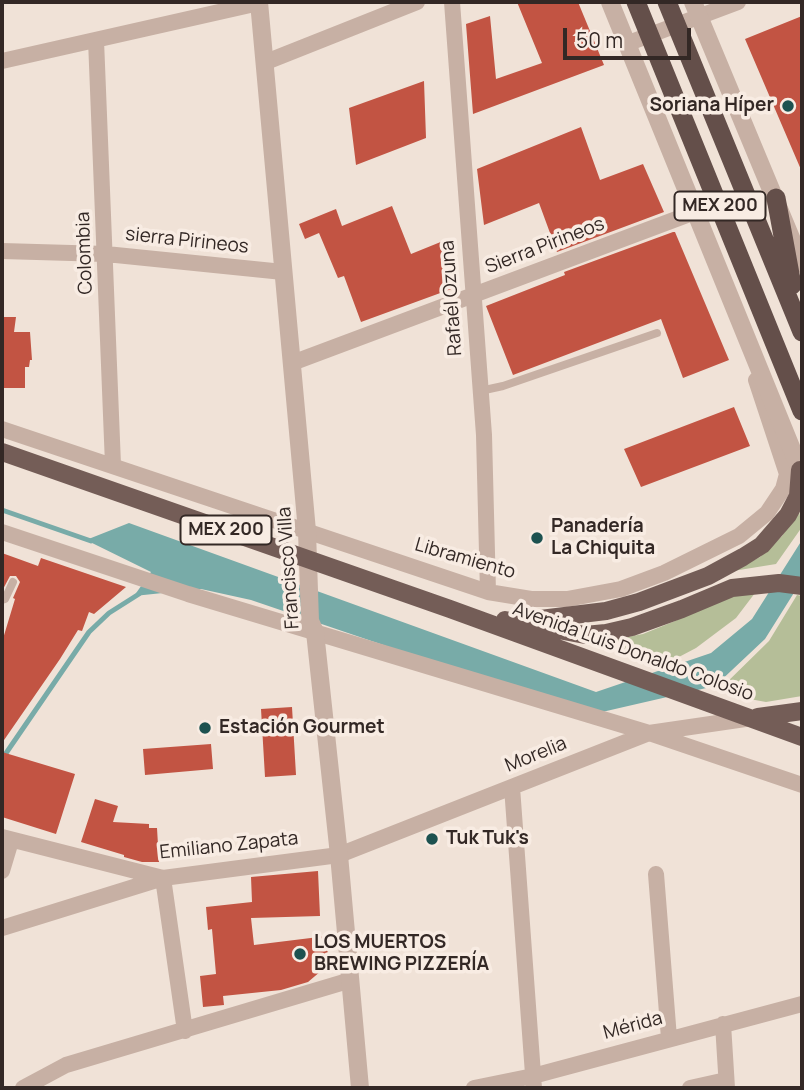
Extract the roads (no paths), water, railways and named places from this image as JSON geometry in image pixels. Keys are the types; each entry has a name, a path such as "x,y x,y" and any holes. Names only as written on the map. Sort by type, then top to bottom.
{"highway":[{"name":"MEX 200","path":"636,2 802,411"},
{"name":"MEX 200","path":"667,2 800,328"},
{"path":"776,198 800,328"}],"main road":[{"name":"Avenida Luis Donaldo Colosio","path":"2,452 450,608 802,737"},
{"path":"515,622 606,611 639,603 708,576 762,545 789,514 798,496 801,472"},
{"name":"Avenida Luis Donaldo Colosio","path":"450,608 585,635 632,626 732,588 779,583 802,586"},
{"path":"754,718 802,711"}],"street":[{"path":"266,62 417,2"},
{"name":"Rafaél Ozuna","path":"452,2 480,391 488,592"},
{"path":"610,2 801,472"},
{"path":"626,44 676,26 696,9 738,2"},
{"path":"2,61 259,3"},
{"name":"Francisco Villa","path":"259,3 307,531 312,627 339,855 360,1088"},
{"path":"696,9 802,264"},
{"name":"Colombia","path":"96,40 113,465"},
{"name":"Sierra Pirineos","path":"292,363 695,212"},
{"name":"sierra Pirineos","path":"2,251 106,254 283,272"},
{"name":"Libramiento","path":"4,430 488,592 531,599 567,599 621,589 664,573 739,536 767,513 783,489 787,474 754,373 745,332"},
{"path":"2,452 4,430"},
{"path":"2,532 188,594 312,627 649,733 802,785"},
{"name":"Morelia","path":"339,855 649,733 754,718"},
{"path":"512,787 534,1082"},
{"path":"2,871 6,839"},
{"name":"Emiliano Zapata","path":"6,839 163,878 339,855"},
{"path":"656,874 669,1038"},
{"path":"2,928 163,878 185,1031"},
{"path":"23,1088 66,1065 351,980"},
{"name":"Mérida","path":"474,1088 534,1082 669,1038 802,1004"},
{"path":"690,1088 727,1084 723,1024"}],"lane":[{"path":"480,391 503,386 657,333"},
{"path":"2,600 13,582"}],"water":[{"path":"129,523 596,692 711,653 752,619 802,540 802,580 765,639 715,686 589,715 251,600 201,589 134,596 151,572 86,540"}],"waterway":[{"path":"2,510 91,541"},
{"path":"2,759 89,632 109,613 139,594"}],"place":[{"name":"Soriana Híper","path":"788,106"},
{"name":"Panadería La Chiquita","path":"537,538"},
{"name":"Estación Gourmet","path":"205,728"},
{"name":"Tuk Tuk's","path":"432,839"},
{"name":"LOS MUERTOS BREWING PIZZERÍA","path":"300,954"}]}
